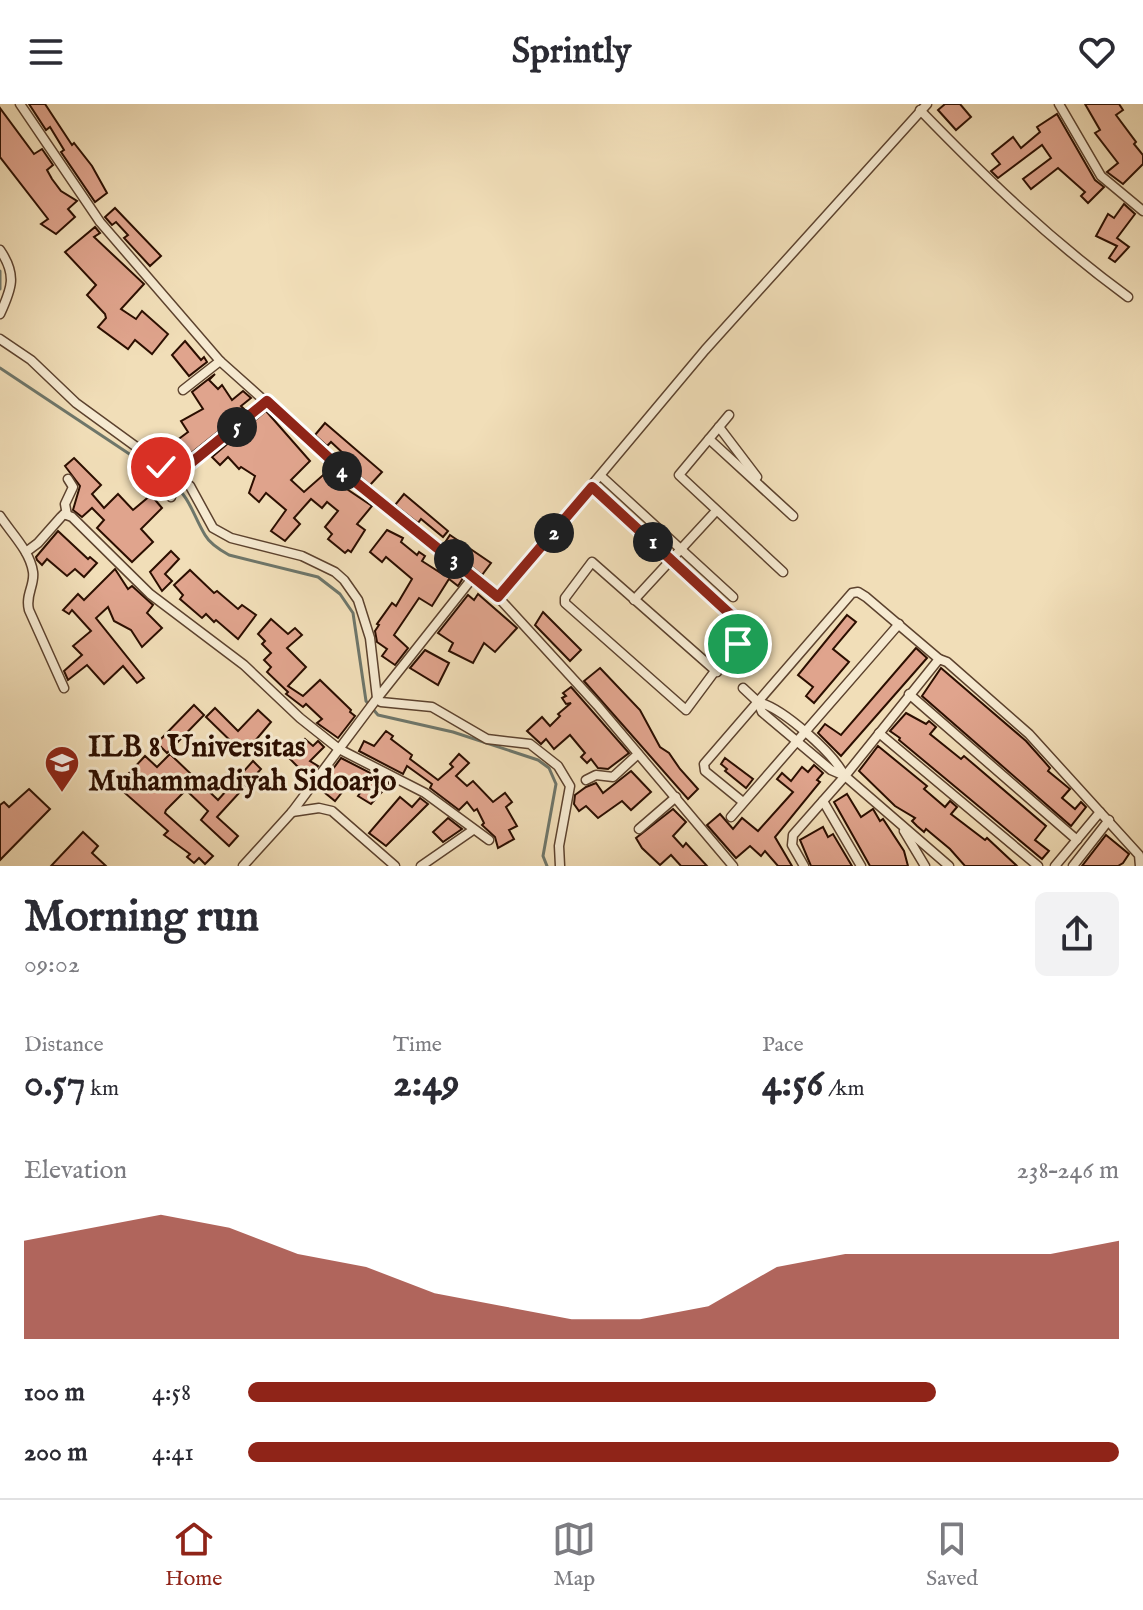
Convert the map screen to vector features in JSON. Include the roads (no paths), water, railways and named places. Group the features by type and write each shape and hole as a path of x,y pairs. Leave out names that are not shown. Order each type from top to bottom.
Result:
{"street":[{"path":"20,104 100,222 220,361 353,480 498,597 544,644 733,866"},
{"path":"1059,104 1101,176 1143,211"},
{"path":"498,597 705,350 923,107 994,186 1063,249 1128,297"},
{"path":"0,250 9,263 14,279 0,314"},
{"path":"0,339 31,360 51,383 172,478 190,486 211,526 222,534 302,556 335,572 352,589 370,638 376,700"},
{"path":"183,390 220,361"},
{"path":"171,497 165,489 172,478 267,401"},
{"path":"729,415 679,475 783,572"},
{"path":"719,427 773,497"},
{"path":"709,439 793,516"},
{"path":"601,476 733,597"},
{"path":"68,479 73,487 65,504 67,515 150,594 244,665 300,718 339,749 425,793 489,840"},
{"path":"592,487 743,626 744,632 738,644 717,672 686,710 565,603 565,598 592,562 717,672"},
{"path":"634,600 716,511"},
{"path":"26,552 67,515"},
{"path":"0,516 26,552 33,571 27,594 29,610 64,688"},
{"path":"243,866 292,812 474,576"},
{"path":"743,802 703,768 852,593 858,592 939,659 947,662 1029,734 1139,855 1140,866"},
{"path":"731,817 899,624"},
{"path":"804,866 791,837 845,776 939,659"},
{"path":"743,688 758,702 762,712 831,770 845,776 949,866"},
{"path":"909,694 1077,840"},
{"path":"376,700 388,705 432,707 487,739 522,742 546,754 570,786 559,846 560,866"},
{"path":"758,702 770,705 837,761 845,776"},
{"path":"879,733 1038,866"},
{"path":"586,780 596,775 613,777 638,754"},
{"path":"639,829 676,797"},
{"path":"823,801 861,866"},
{"path":"292,812 319,808 332,811 395,866"},
{"path":"1055,866 1100,812"},
{"path":"1073,866 1109,820"},
{"path":"900,824 925,866"},
{"path":"421,866 473,830"}],"waterway":[{"path":"0,271 0,289"},
{"path":"0,368 167,479"},
{"path":"171,482 187,500 207,538 219,549 229,555 318,577 340,594 353,613 366,701 378,715 453,732 538,760 549,768 556,784 543,856 547,866"}],"place":[{"name":"ILB 8 Universitas Muhammadiyah Sidoarjo","path":"62,794"}]}
